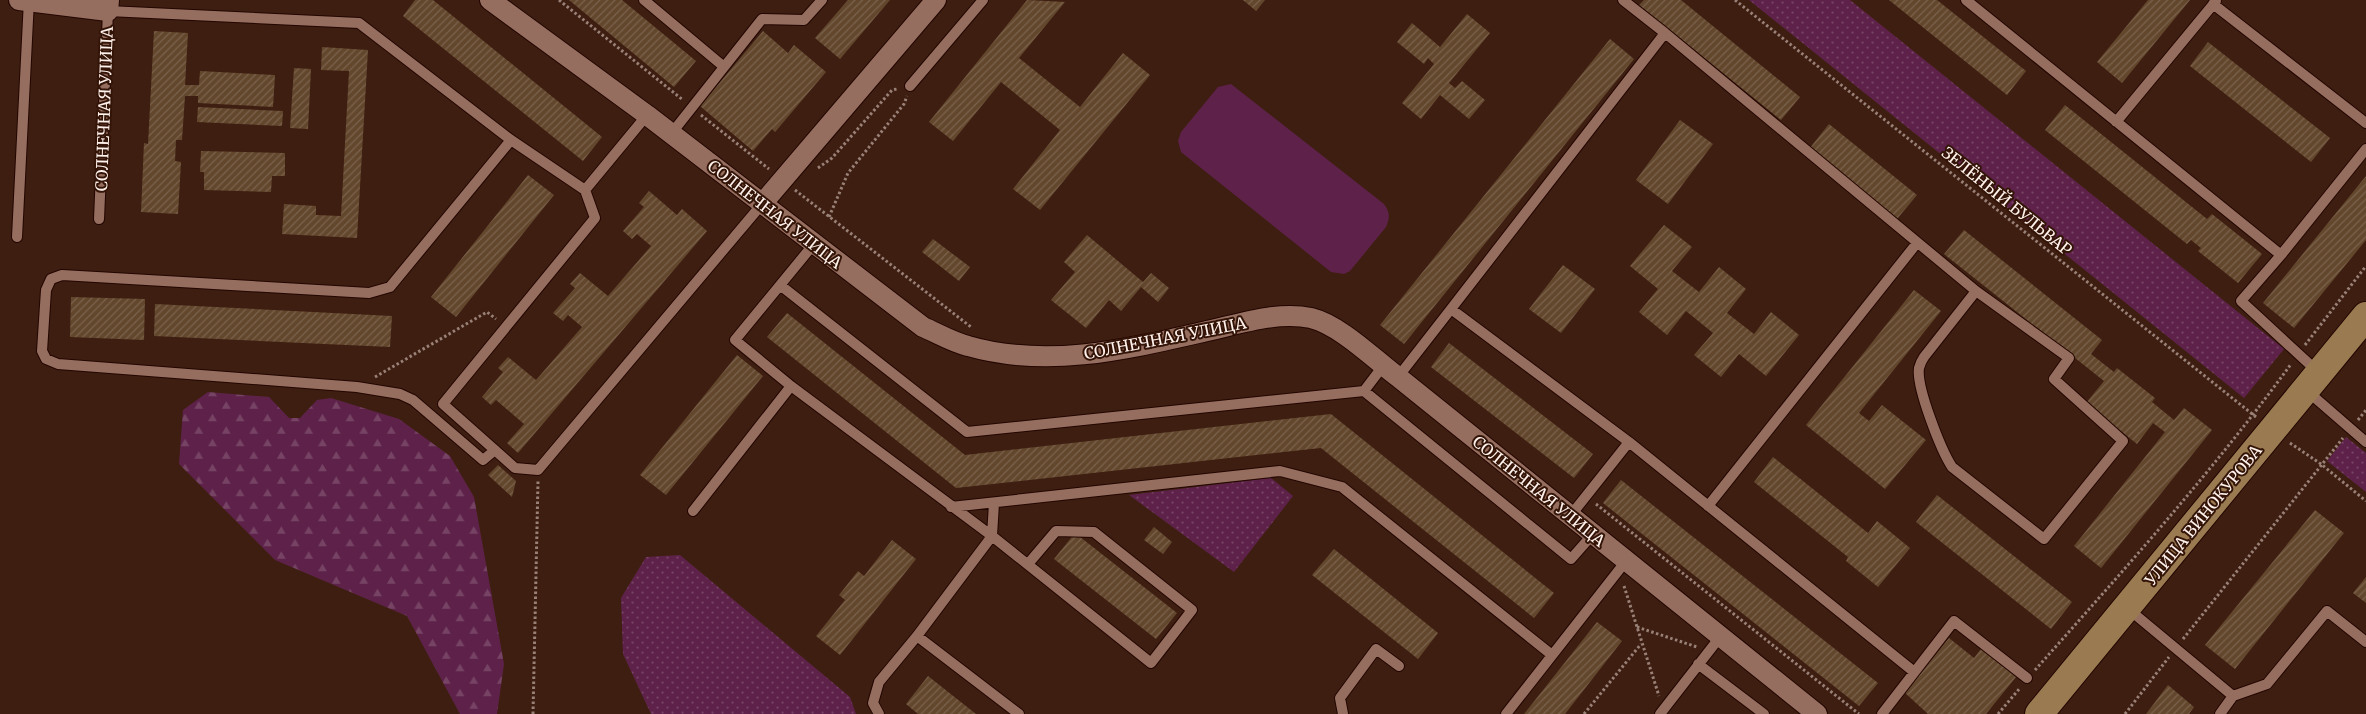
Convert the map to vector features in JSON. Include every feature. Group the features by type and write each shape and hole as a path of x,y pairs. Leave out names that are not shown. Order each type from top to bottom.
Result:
{"main road":[{"name":"УЛИЦА ВИНОКУРОВА","path":"2058,714 2133,612 2313,387 2366,316"},
{"name":"УЛИЦА ВИНОКУРОВА","path":"2313,387 2366,335"},
{"name":"УЛИЦА ВИНОКУРОВА","path":"2039,714 2133,612"}],"street":[{"path":"25,0 109,6"},
{"name":"СОЛНЕЧНАЯ УЛИЦА","path":"490,0 647,115 813,245 923,327 968,346 1020,355 1064,357 1113,352 1255,321 1287,316 1312,318 1333,328 1571,515 1593,534 1623,566 1714,644 1817,714"},
{"path":"762,204 936,0"}],"lane":[{"path":"17,237 25,0"},
{"path":"644,0 723,66"},
{"path":"671,134 762,19 804,20 822,0"},
{"path":"910,86 983,0"},
{"path":"1623,0 1976,291 2069,358 2054,379 2123,441 2044,539 1952,467 1942,452 1920,382 1919,367 1924,357 1976,291"},
{"path":"1966,0 2280,255"},
{"path":"2116,122 2215,2 2366,123"},
{"path":"109,6 359,23 511,140 585,190 595,218 443,404 515,468 538,470 762,204"},
{"name":"СОЛНЕЧНАЯ УЛИЦА","path":"99,219 109,6"},
{"path":"780,285 967,432 1364,392 1391,372 1451,309 1665,33"},
{"path":"585,190 647,115"},
{"path":"495,450 483,460 413,400 400,394 357,387 58,364 46,358 42,351 46,290 51,279 62,275 369,292 390,287 511,140"},
{"path":"2366,149 2241,301 2298,354 2313,387 2351,429 2366,442"},
{"path":"1708,506 1917,243"},
{"path":"813,245 734,340 791,386 992,536 1151,663 1192,610 1094,532 1056,532 1028,564"},
{"path":"1451,309 1628,442 1913,671"},
{"path":"693,510 791,386"},
{"path":"1364,392 1571,559 1593,534"},
{"path":"1571,515 1628,442"},
{"path":"951,507 1280,471 1342,487 1552,656"},
{"path":"878,714 873,703 879,682 917,636 992,536 994,502"},
{"path":"1506,714 1623,566"},
{"path":"2220,714 2233,696 2267,684 2327,611 2366,642"},
{"path":"2133,612 2233,696"},
{"path":"1882,714 1913,671 1954,621 2027,678"},
{"path":"917,636 1019,714"},
{"path":"1662,712 1714,644"},
{"path":"1343,714 1340,698 1376,649 1399,666"},
{"path":"1698,664 1764,714"}],"path":[{"path":"558,0 972,328"},
{"name":"ЗЕЛЁНЫЙ БУЛЬВАР","path":"1735,0 2258,419"},
{"path":"830,217 848,173 904,104 910,86"},
{"path":"811,172 832,158 892,90 910,86"},
{"path":"1998,714 2027,678 2106,590 2253,415 2366,266"},
{"path":"357,387 487,312 506,327"},
{"path":"2124,713 2321,464 2351,429"},
{"path":"2290,443 2321,464 2366,500"},
{"path":"533,714 538,470"},
{"path":"1586,496 1859,714"},
{"path":"1623,566 1637,627 1662,712"},
{"path":"1637,627 1714,644"},
{"path":"1584,714 1642,643"}],"green space":[{"path":"1749,0 1850,0 2284,349 2244,398"},
{"path":"1231,84 1386,207 1389,215 1386,227 1350,271 1344,274 1331,272 1181,152 1178,141 1181,132 1218,87"},
{"path":"208,392 269,397 289,418 300,418 317,400 331,398 399,419 450,456 474,497 504,664 497,714 460,714 407,616 275,560 179,464 183,410"},
{"path":"2346,437 2366,453 2366,492 2327,461"},
{"path":"1271,478 1293,496 1234,572 1129,495"},
{"path":"680,555 850,697 856,714 651,714 623,654 621,598 646,557"}],"building":[{"path":"415,0 433,0 602,137 583,161 403,16"},
{"path":"569,0 622,0 696,61 674,87"},
{"path":"848,0 890,0 840,59 815,38"},
{"path":"1027,0 1065,2 1019,58 1080,107 1123,53 1150,75 1040,210 1013,189 1060,130 1001,82 953,141 929,122"},
{"path":"1243,0 1265,0 1256,11"},
{"path":"1644,0 1681,0 1800,97 1781,120 1639,5"},
{"path":"1889,0 1937,0 2026,71 2007,95"},
{"path":"2148,0 2190,0 2122,83 2097,62"},
{"path":"1467,14 1490,33 1449,83 1455,88 1462,81 1485,100 1469,119 1440,95 1421,119 1402,103 1434,64 1428,58 1424,64 1397,42 1412,23 1440,47"},
{"path":"154,31 188,33 185,85 199,85 200,71 275,75 273,107 198,103 198,96 185,96 182,140 176,140 175,161 181,162 178,214 141,212 144,143 148,144"},
{"path":"763,31 788,53 794,45 826,72 775,132 772,129 753,151 700,106"},
{"path":"1610,39 1634,59 1404,344 1380,325"},
{"path":"2208,42 2330,138 2311,162 2190,66"},
{"path":"322,47 368,50 357,238 282,234 284,204 316,206 316,215 341,216 349,71 321,70"},
{"path":"294,68 311,69 308,129 290,128"},
{"path":"2065,105 2207,219 2212,214 2262,254 2238,283 2198,251 2201,248 2191,240 2187,244 2045,130"},
{"path":"198,107 283,111 282,126 197,122"},
{"path":"1680,120 1713,144 1668,204 1636,180"},
{"path":"1829,124 1917,195 1897,219 1809,149"},
{"path":"201,151 285,153 285,176 272,176 271,192 204,190 204,172 200,172"},
{"path":"528,175 554,195 456,317 431,297"},
{"path":"2366,176 2366,240 2294,328 2263,303"},
{"path":"649,191 677,215 682,209 707,231 518,453 507,443 524,424 496,400 491,405 482,397 503,372 498,368 508,357 536,380 582,327 568,315 563,321 553,313 575,288 570,284 580,273 608,296 651,246 637,234 632,239 623,231 644,207 639,203"},
{"path":"1664,225 1692,247 1672,271 1699,292 1719,267 1746,289 1727,313 1754,334 1771,312 1799,335 1766,376 1739,354 1721,377 1694,355 1713,333 1686,311 1667,335 1639,312 1658,289 1630,266"},
{"path":"1964,230 2102,340 2091,354 2114,372 2117,368 2155,398 2152,402 2174,420 2184,408 2212,430 2101,568 2074,546 2165,432 2153,423 2137,444 2086,403 2104,381 1944,254"},
{"path":"1087,235 1143,282 1151,273 1169,288 1158,302 1141,287 1121,311 1109,300 1086,328 1051,300 1075,272 1064,262"},
{"path":"933,239 970,267 959,281 922,252"},
{"path":"1563,265 1595,289 1561,333 1529,309"},
{"path":"1914,290 1941,311 1859,413 1869,421 1882,405 1926,440 1885,489 1806,425"},
{"path":"71,297 145,299 144,340 70,337"},
{"path":"155,304 392,316 390,347 154,336"},
{"path":"787,313 965,455 1331,414 1554,593 1534,618 1321,448 956,488 767,337"},
{"path":"1449,343 1593,454 1574,478 1431,367"},
{"path":"737,355 763,376 666,495 640,475"},
{"path":"1773,457 1868,533 1877,521 1910,548 1878,587 1846,561 1848,557 1754,482"},
{"path":"498,465 516,481 512,497 488,475"},
{"path":"1621,480 1878,683 1859,706 1603,503"},
{"path":"1937,495 2072,602 2051,629 1916,522"},
{"path":"2315,510 2344,533 2235,669 2205,645"},
{"path":"1154,527 1172,542 1163,554 1144,540"},
{"path":"1075,533 1177,613 1156,639 1054,559"},
{"path":"892,540 916,559 840,655 816,636 845,600 839,595 858,571 864,576"},
{"path":"1334,549 1438,633 1418,659 1312,575"},
{"path":"2366,577 2366,603 2353,593"},
{"path":"1597,622 1622,641 1565,714 1524,714"},
{"path":"1949,638 1974,658 1981,649 2016,677 1986,714 1928,714 1904,692"},
{"path":"928,676 976,714 918,714 906,704"},
{"path":"2168,685 2194,707 2189,714 2146,714"}]}
